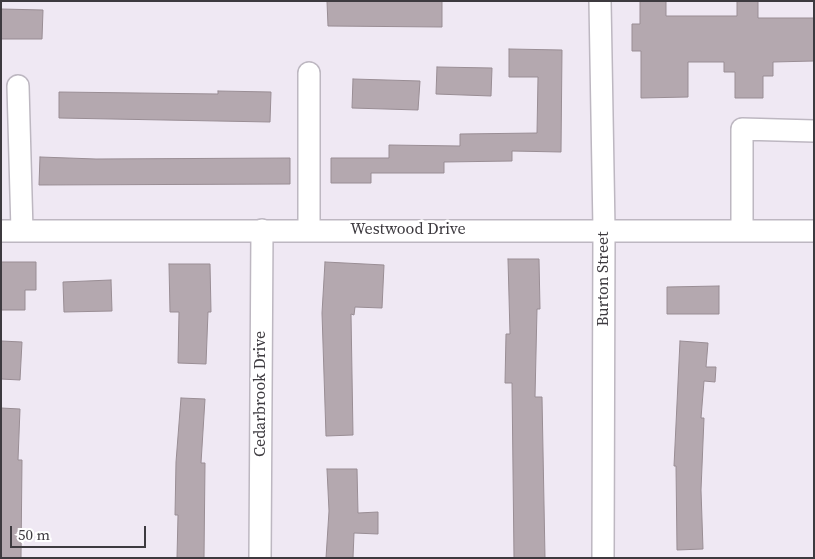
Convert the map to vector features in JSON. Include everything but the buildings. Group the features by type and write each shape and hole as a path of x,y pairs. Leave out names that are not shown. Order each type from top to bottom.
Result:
{"street":[{"name":"Burton Street","path":"600,1 604,229 603,558"},
{"path":"309,73 309,231"},
{"path":"12,231 18,86"},
{"path":"742,230 742,129 814,130"},
{"name":"Westwood Drive","path":"12,231 604,229 814,231"},
{"name":"Cedarbrook Drive","path":"260,558 262,230"}]}
